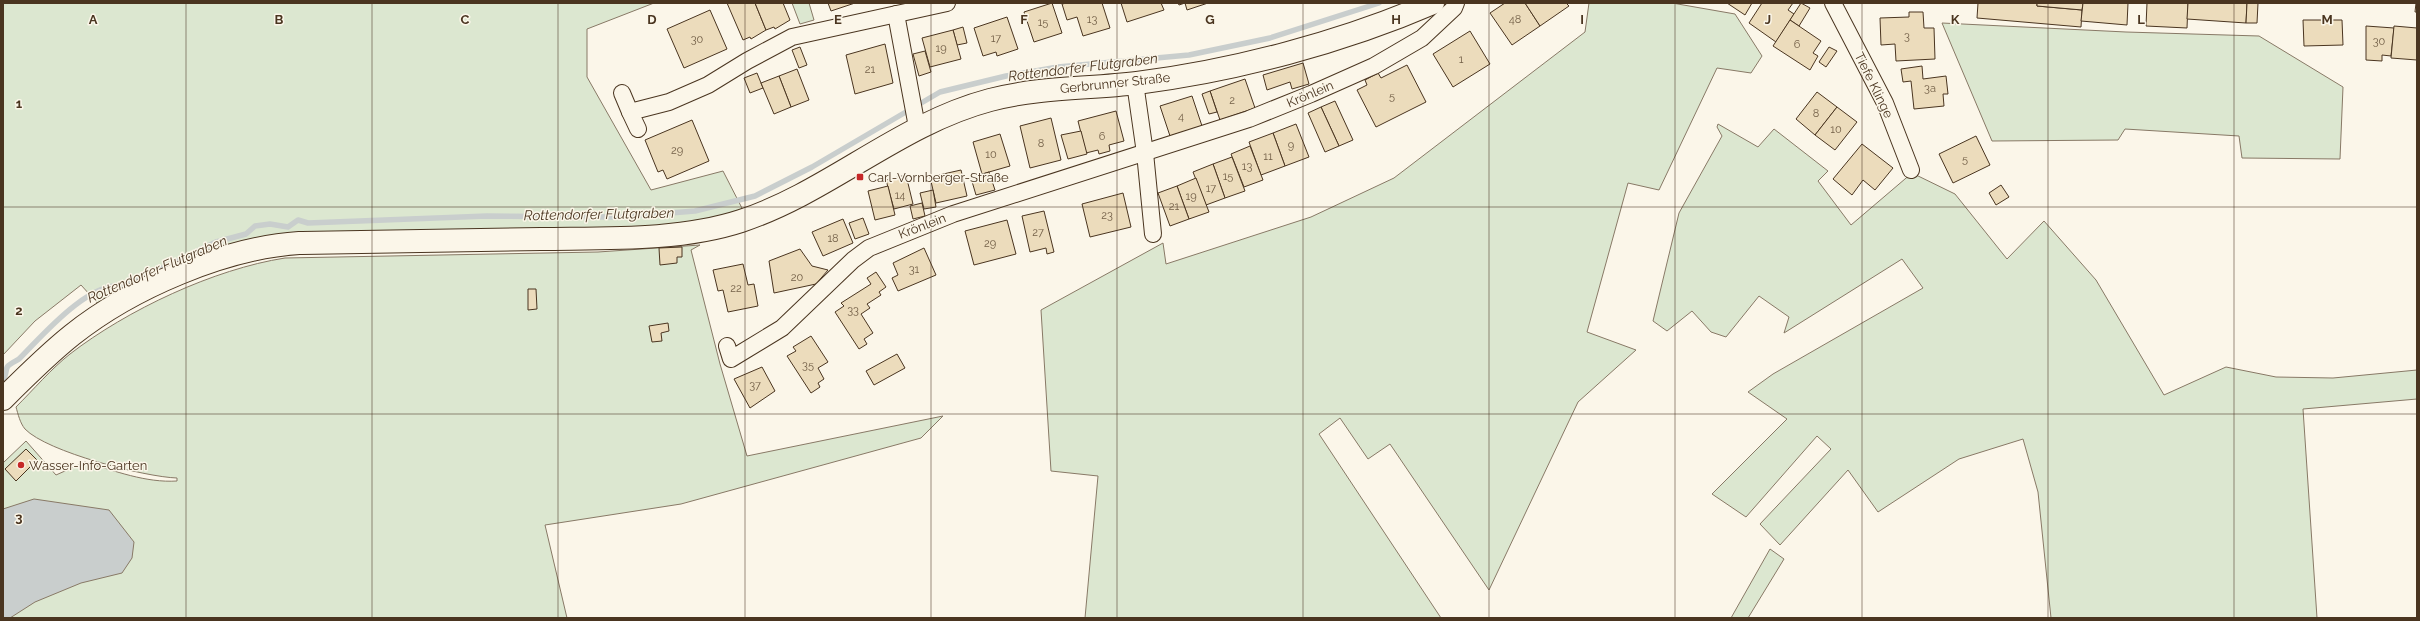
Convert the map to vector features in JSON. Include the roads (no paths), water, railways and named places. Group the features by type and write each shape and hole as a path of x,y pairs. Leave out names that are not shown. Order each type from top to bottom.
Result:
{"street":[{"path":"630,112 669,102 708,85 747,61 792,37 947,3"},
{"name":"Gerbrunner Straße","path":"3,399 50,353 102,314 175,276 243,251 269,245 299,243 598,238 700,231 760,214 808,190 917,127 990,100 1031,91 1135,83 1228,67 1352,33 1433,3"},
{"name":"Krönlein","path":"730,358 782,328 853,260 869,248 953,214 1249,119 1374,66 1422,38 1454,8 1456,3"},
{"name":"Tiefe Klinge","path":"1833,3 1885,103 1911,170"},
{"path":"896,14 917,127"},
{"path":"1135,83 1145,153 1153,234"},
{"path":"622,93 638,129"}],"waterway":[{"name":"Rottendorfer Flutgraben","path":"3,379 8,366 19,359 53,324 82,300 111,286 125,286 216,242 246,234 255,226 270,224 288,227 298,220 308,223 487,216 621,217 695,211 755,196 812,167 940,92 1006,76 1058,67 1189,55 1270,38 1379,3"}],"place":[{"name":"Carl-Vornberger-Straße","path":"860,177"},
{"name":"Wasser-Info-Garten","path":"21,465"}]}
